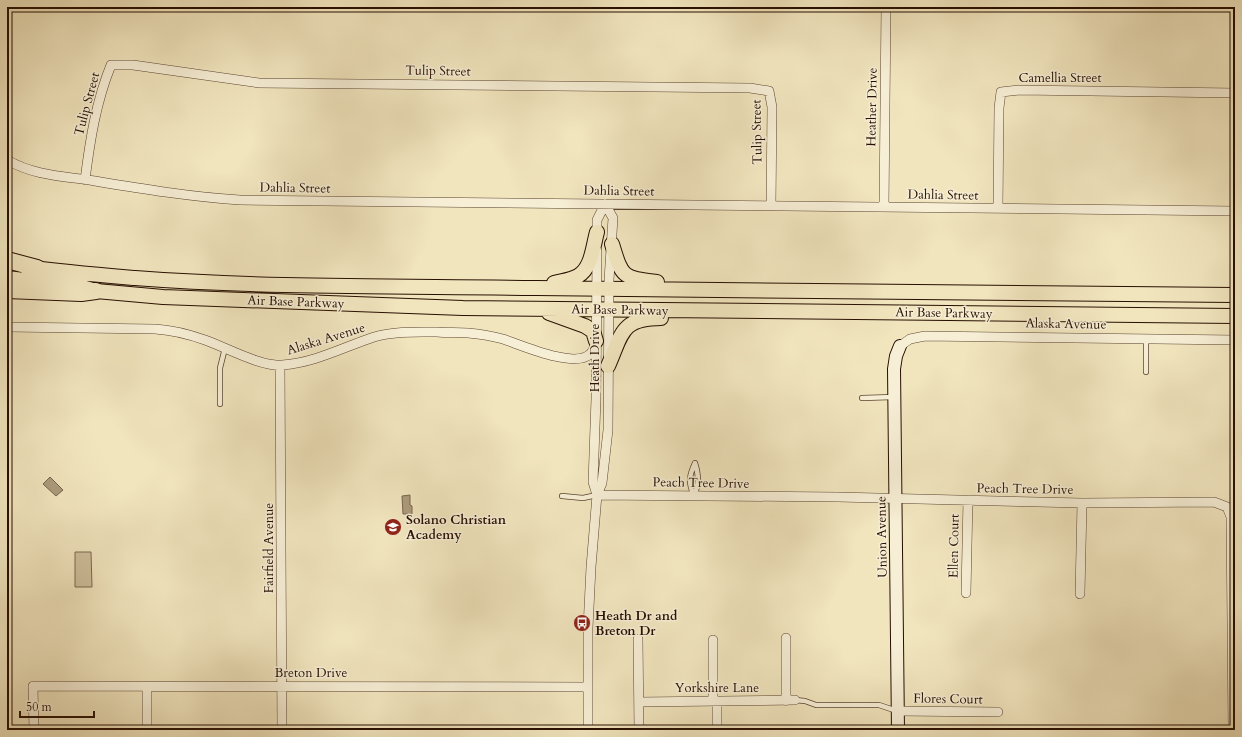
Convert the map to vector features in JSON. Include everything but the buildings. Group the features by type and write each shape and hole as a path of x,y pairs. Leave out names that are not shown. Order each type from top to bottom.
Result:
{"highway":[{"path":"7,260 37,268"},
{"path":"7,290 81,293 96,291"}],"main road":[{"path":"538,288 578,276 585,270 597,232"},
{"path":"612,244 617,263 626,276 642,281 665,283 695,290"},
{"name":"Air Base Parkway","path":"7,264 97,275 226,283 602,289 1235,295"},
{"name":"Air Base Parkway","path":"7,278 82,287 96,291 164,297 463,308 1235,316"},
{"path":"537,309 585,326 593,331 596,341"},
{"path":"608,366 621,334 632,324 640,320 649,318 709,319 763,311"}],"street":[{"name":"Heather Drive","path":"884,207 886,7"},
{"name":"Tulip Street","path":"85,180 91,133 97,107 111,65 133,65 259,83 750,88 769,92 772,107 771,206"},
{"name":"Camellia Street","path":"998,208 998,108 1002,92 1027,90 1235,92"},
{"name":"Dahlia Street","path":"7,160 20,167 39,173 215,198 240,200 1235,211"},
{"name":"Heath Drive","path":"588,730 588,628 591,559 597,494 602,483 607,443 608,366 602,309 602,289 597,232 597,220 605,204"},
{"name":"Heath Drive","path":"602,289 612,244 613,218 605,204"},
{"name":"Heath Drive","path":"597,494 593,482 596,430 596,341 602,309"},
{"name":"Alaska Avenue","path":"7,328 168,330 204,340 255,360 280,366 296,364 390,333 467,333 501,338 550,356 567,358 580,358 590,355 594,350 596,341"},
{"name":"Alaska Avenue","path":"900,346 910,338 924,336 1235,340"},
{"name":"Union Avenue","path":"898,730 894,369 896,356 900,346"},
{"name":"Fairfield Avenue","path":"280,366 282,730"},
{"name":"Peach Tree Drive","path":"597,494 1082,503 1214,502 1227,507 1231,518 1234,730"},
{"name":"Ellen Court","path":"966,593 968,500"},
{"path":"1080,594 1082,503"},
{"path":"786,638 790,700"},
{"path":"638,639 639,730"},
{"path":"713,640 717,730"},
{"name":"Breton Drive","path":"34,730 33,686 588,687"},
{"path":"146,687 147,730"},
{"name":"Yorkshire Lane","path":"639,702 790,700"},
{"name":"Flores Court","path":"898,711 998,712"}],"lane":[{"path":"1146,338 1146,372"},
{"path":"220,404 220,368 225,348"},
{"path":"862,398 894,397"},
{"path":"696,463 698,486 694,496 690,485 690,474 696,463"},
{"path":"562,496 583,498 597,494"},
{"path":"790,700 805,701 816,705 879,705 898,711"}],"shaded area":[{"path":"50,477 63,490 56,496 43,484"},
{"path":"410,495 412,514 403,514 402,496"},
{"path":"75,552 91,552 92,587 75,587"}],"place":[{"name":"Solano Christian Academy","path":"393,527"},
{"name":"Heath Dr and Breton Dr","path":"582,623"}]}
